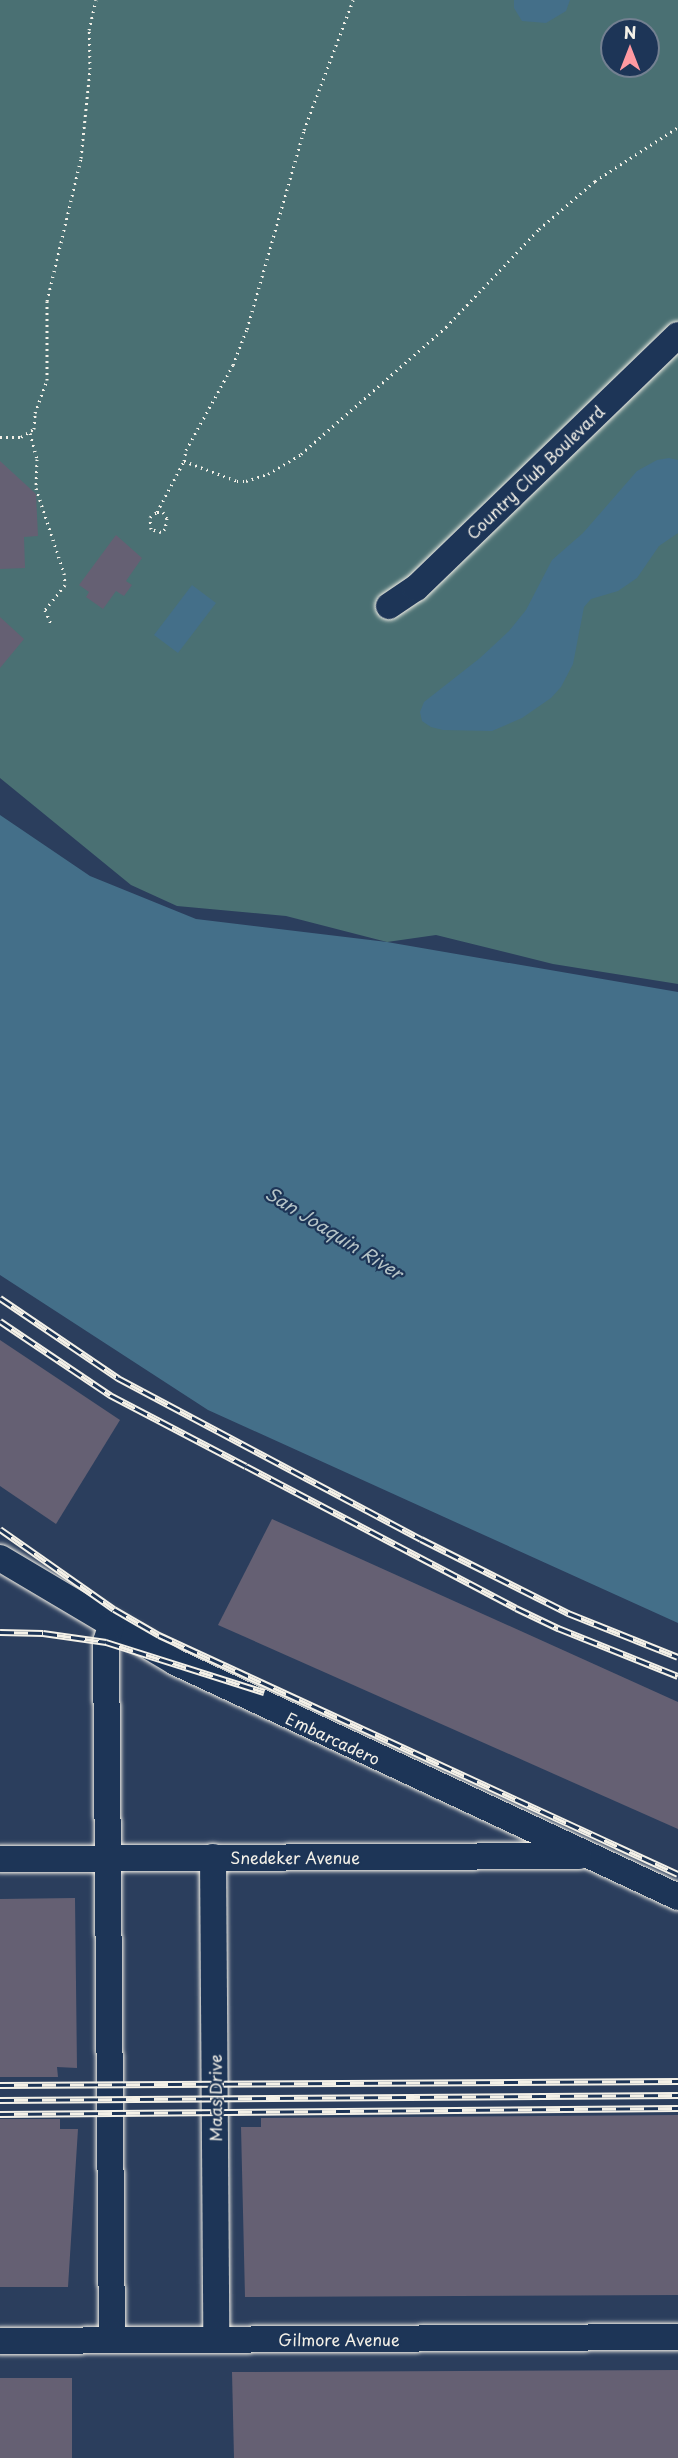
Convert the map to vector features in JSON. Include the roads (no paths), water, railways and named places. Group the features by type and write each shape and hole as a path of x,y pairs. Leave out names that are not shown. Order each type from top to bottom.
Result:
{"street":[{"name":"Country Club Boulevard","path":"389,606 416,588 678,335"},
{"name":"Embarcadero","path":"0,1558 27,1576 68,1597 111,1626 231,1690 678,1897"},
{"path":"111,1626 106,1642 112,2340"},
{"name":"Snedeker Avenue","path":"0,1859 590,1856"},
{"name":"Maas Drive","path":"213,1857 216,2340"},
{"name":"Gilmore Avenue","path":"0,2341 678,2337"}],"water":[{"path":"514,0 570,0 566,11 546,23 522,21 514,8"},
{"path":"669,458 678,460 678,533 659,546 637,578 618,591 591,599 584,607 573,664 561,687 551,698 522,718 492,731 443,730 431,727 422,721 420,712 424,702 480,658 509,631 526,610 552,560 583,533 637,471 657,460"},
{"path":"192,585 216,603 178,653 154,635"},
{"name":"San Joaquin River","path":"0,815 90,876 196,919 387,942 678,992 678,1623 208,1410 0,1275"}],"railway":[{"path":"0,1298 118,1378 421,1539 568,1613 678,1657"},
{"path":"0,1321 110,1395 516,1608 558,1628 678,1676"},
{"path":"0,1529 114,1609 159,1635 678,1874"},
{"path":"0,1632 43,1633 106,1642 264,1692"},
{"path":"0,2085 678,2081"},
{"path":"0,2100 678,2095"},
{"path":"0,2114 678,2108"}]}
